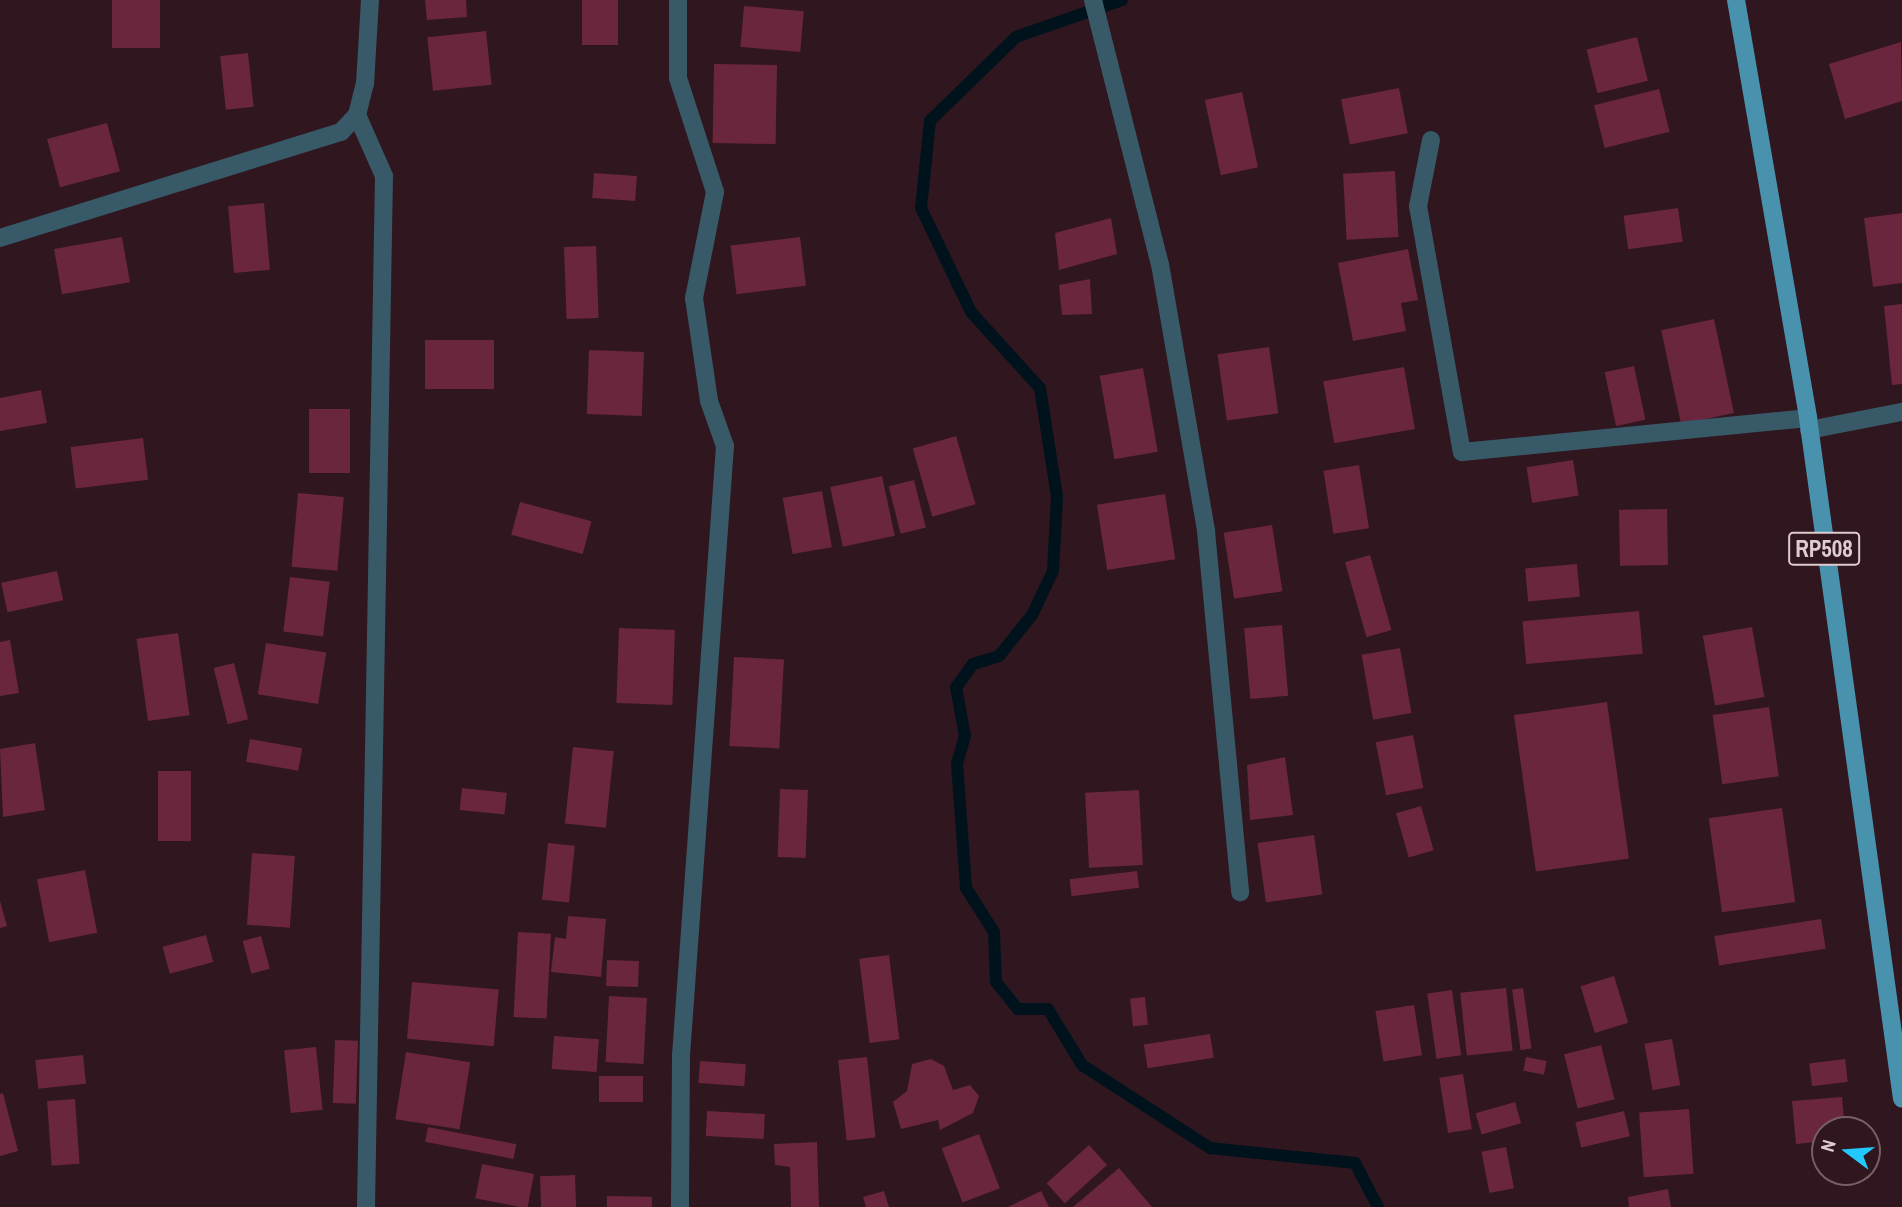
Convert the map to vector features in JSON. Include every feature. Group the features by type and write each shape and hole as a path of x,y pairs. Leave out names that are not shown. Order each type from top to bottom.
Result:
{"main road":[{"name":"RP508","path":"1735,0 1809,424 1902,1099"}],"street":[{"path":"366,1207 384,176 357,115 365,84 370,0"},
{"path":"678,0 678,78 715,192 694,298 709,401 725,446 681,1055 680,1207"},
{"path":"1093,0 1160,264 1203,518 1240,892"},
{"path":"0,238 320,142 357,115"},
{"path":"1431,140 1418,205 1462,452 1809,424 1902,412"}],"building":[{"path":"112,0 160,0 160,48 112,48"},
{"path":"425,0 466,0 467,17 427,20"},
{"path":"582,0 618,0 618,45 582,45"},
{"path":"744,6 804,11 800,52 740,47"},
{"path":"486,31 492,85 433,91 427,37"},
{"path":"1637,37 1648,81 1597,93 1587,50"},
{"path":"1901,42 1902,101 1845,119 1829,64"},
{"path":"248,53 254,107 226,110 220,56"},
{"path":"714,64 777,65 776,144 713,143"},
{"path":"1399,88 1408,133 1350,144 1341,99"},
{"path":"1659,89 1670,132 1605,148 1594,105"},
{"path":"1242,92 1258,167 1221,175 1205,100"},
{"path":"107,123 120,171 60,187 47,139"},
{"path":"1395,171 1398,237 1347,240 1343,174"},
{"path":"594,173 637,176 635,201 592,198"},
{"path":"264,203 270,270 234,273 228,206"},
{"path":"1678,208 1683,242 1628,249 1624,216"},
{"path":"1902,213 1902,283 1873,287 1864,218"},
{"path":"1111,218 1117,254 1059,270 1055,233"},
{"path":"122,237 130,282 62,294 54,249"},
{"path":"800,237 806,286 736,294 731,246"},
{"path":"596,246 599,318 567,319 564,247"},
{"path":"1408,249 1418,300 1401,303 1406,331 1353,341 1338,263"},
{"path":"1090,279 1092,314 1062,315 1059,285"},
{"path":"1902,304 1902,384 1892,385 1884,306"},
{"path":"1714,319 1734,413 1681,424 1661,330"},
{"path":"425,340 494,340 494,389 425,389"},
{"path":"1269,347 1278,413 1227,421 1218,354"},
{"path":"589,350 644,352 642,416 587,414"},
{"path":"1634,366 1645,420 1616,426 1605,372"},
{"path":"1404,367 1415,429 1334,443 1323,381"},
{"path":"1143,368 1158,452 1114,459 1100,376"},
{"path":"41,390 47,423 0,431 0,398"},
{"path":"309,409 350,409 350,473 309,473"},
{"path":"956,436 976,504 932,517 913,448"},
{"path":"143,438 148,480 76,489 71,447"},
{"path":"1573,460 1579,496 1532,503 1527,467"},
{"path":"1359,465 1369,528 1333,534 1323,471"},
{"path":"882,476 895,536 843,547 830,487"},
{"path":"914,480 926,528 901,534 889,486"},
{"path":"822,491 832,547 793,554 783,498"},
{"path":"298,493 344,497 337,571 292,567"},
{"path":"1165,494 1175,559 1107,570 1097,505"},
{"path":"520,502 591,521 583,554 511,535"},
{"path":"1667,509 1668,565 1620,566 1619,510"},
{"path":"1272,525 1282,591 1234,599 1224,533"},
{"path":"1370,555 1391,630 1367,637 1345,562"},
{"path":"1577,564 1580,597 1528,601 1525,569"},
{"path":"57,571 63,600 7,612 1,583"},
{"path":"290,577 330,582 323,636 283,632"},
{"path":"1639,611 1643,654 1526,664 1522,621"},
{"path":"1282,625 1288,696 1250,699 1244,628"},
{"path":"1752,627 1764,697 1715,706 1703,636"},
{"path":"619,628 675,630 672,705 616,703"},
{"path":"178,633 190,715 148,721 136,639"},
{"path":"10,640 19,693 0,696 0,642"},
{"path":"266,643 326,653 318,704 258,694"},
{"path":"1400,648 1411,713 1373,720 1362,655"},
{"path":"734,657 784,660 779,748 729,746"},
{"path":"234,663 248,719 228,724 214,668"},
{"path":"1607,702 1629,858 1536,872 1514,715"},
{"path":"1769,707 1779,776 1722,784 1713,715"},
{"path":"1413,735 1423,788 1386,795 1376,742"},
{"path":"250,739 302,748 298,771 246,762"},
{"path":"35,743 45,810 3,817 0,749"},
{"path":"573,747 614,751 606,828 565,824"},
{"path":"1285,757 1293,815 1250,820 1247,765"},
{"path":"158,771 191,771 191,841 158,841"},
{"path":"462,788 507,793 504,815 460,810"},
{"path":"780,789 808,790 806,858 778,857"},
{"path":"1139,790 1143,865 1089,868 1085,793"},
{"path":"1421,806 1434,850 1409,857 1396,813"},
{"path":"1782,808 1795,902 1722,912 1709,818"},
{"path":"1314,835 1322,894 1266,902 1258,843"},
{"path":"548,843 575,846 569,903 542,900"},
{"path":"252,853 295,856 290,928 247,925"},
{"path":"85,870 97,933 49,942 37,879"},
{"path":"1137,871 1139,888 1072,896 1070,879"},
{"path":"0,901 7,926 0,928"},
{"path":"568,916 606,919 601,977 551,972 555,937 566,939"},
{"path":"1821,919 1826,949 1719,966 1714,936"},
{"path":"518,932 551,934 547,1019 514,1017"},
{"path":"206,935 213,962 170,974 163,947"},
{"path":"261,936 270,969 251,974 243,941"},
{"path":"889,955 899,1039 870,1043 859,959"},
{"path":"607,960 639,961 638,987 606,986"},
{"path":"1614,976 1628,1023 1595,1033 1581,986"},
{"path":"412,982 499,990 494,1046 407,1039"},
{"path":"1506,988 1513,1051 1467,1055 1460,993"},
{"path":"1523,988 1531,1048 1521,1050 1512,990"},
{"path":"1452,990 1461,1055 1436,1059 1427,993"},
{"path":"609,996 647,998 643,1064 606,1062"},
{"path":"1145,997 1148,1025 1133,1026 1130,999"},
{"path":"1414,1005 1422,1055 1383,1061 1375,1011"},
{"path":"1210,1034 1214,1058 1148,1068 1144,1044"},
{"path":"554,1036 599,1039 597,1072 552,1069"},
{"path":"1672,1039 1680,1085 1653,1090 1644,1044"},
{"path":"335,1040 358,1041 356,1104 333,1103"},
{"path":"1601,1045 1615,1099 1578,1109 1564,1054"},
{"path":"316,1047 323,1110 291,1113 284,1050"},
{"path":"406,1052 470,1062 460,1129 395,1119"},
{"path":"83,1055 86,1084 38,1089 35,1060"},
{"path":"867,1057 875,1138 847,1141 838,1060"},
{"path":"1526,1057 1547,1061 1544,1075 1523,1071"},
{"path":"931,1059 944,1066 953,1090 970,1085 979,1096 973,1113 940,1130 938,1120 901,1129 893,1102 907,1091 912,1064"},
{"path":"1845,1059 1848,1082 1812,1086 1809,1063"},
{"path":"700,1061 746,1064 744,1086 698,1083"},
{"path":"1463,1074 1472,1129 1448,1133 1439,1078"},
{"path":"599,1076 643,1076 643,1102 599,1102"},
{"path":"3,1093 18,1151 0,1156 0,1094"},
{"path":"1842,1097 1844,1116 1811,1116 1811,1142 1796,1144 1792,1101"},
{"path":"75,1099 80,1164 52,1166 47,1101"},
{"path":"1515,1102 1521,1123 1482,1134 1476,1113"},
{"path":"1689,1109 1694,1174 1644,1177 1639,1112"},
{"path":"707,1111 765,1114 764,1139 706,1136"},
{"path":"1624,1111 1630,1136 1581,1148 1575,1122"},
{"path":"428,1127 516,1144 513,1159 425,1142"},
{"path":"979,1134 1000,1188 962,1202 942,1148"},
{"path":"817,1142 819,1207 791,1207 790,1167 775,1165 774,1144"},
{"path":"1089,1145 1107,1165 1065,1203 1047,1183"},
{"path":"1506,1147 1514,1188 1489,1193 1481,1152"},
{"path":"482,1164 534,1174 528,1207 475,1198"},
{"path":"1119,1168 1152,1207 1073,1207"},
{"path":"575,1175 576,1207 541,1207 540,1176"},
{"path":"1668,1189 1671,1207 1629,1207 1628,1197"},
{"path":"884,1191 889,1207 866,1207 863,1197"},
{"path":"1041,1191 1049,1207 1008,1207"},
{"path":"607,1196 652,1197 652,1207 607,1207"}],"waterway":[{"path":"1122,0 1016,37 930,121 921,208 971,312 1040,388 1057,497 1053,571 1032,615 999,656 973,664 956,687 965,736 957,764 966,888 994,932 996,982 1018,1009 1048,1009 1082,1065 1210,1148 1355,1163 1378,1207"}]}
